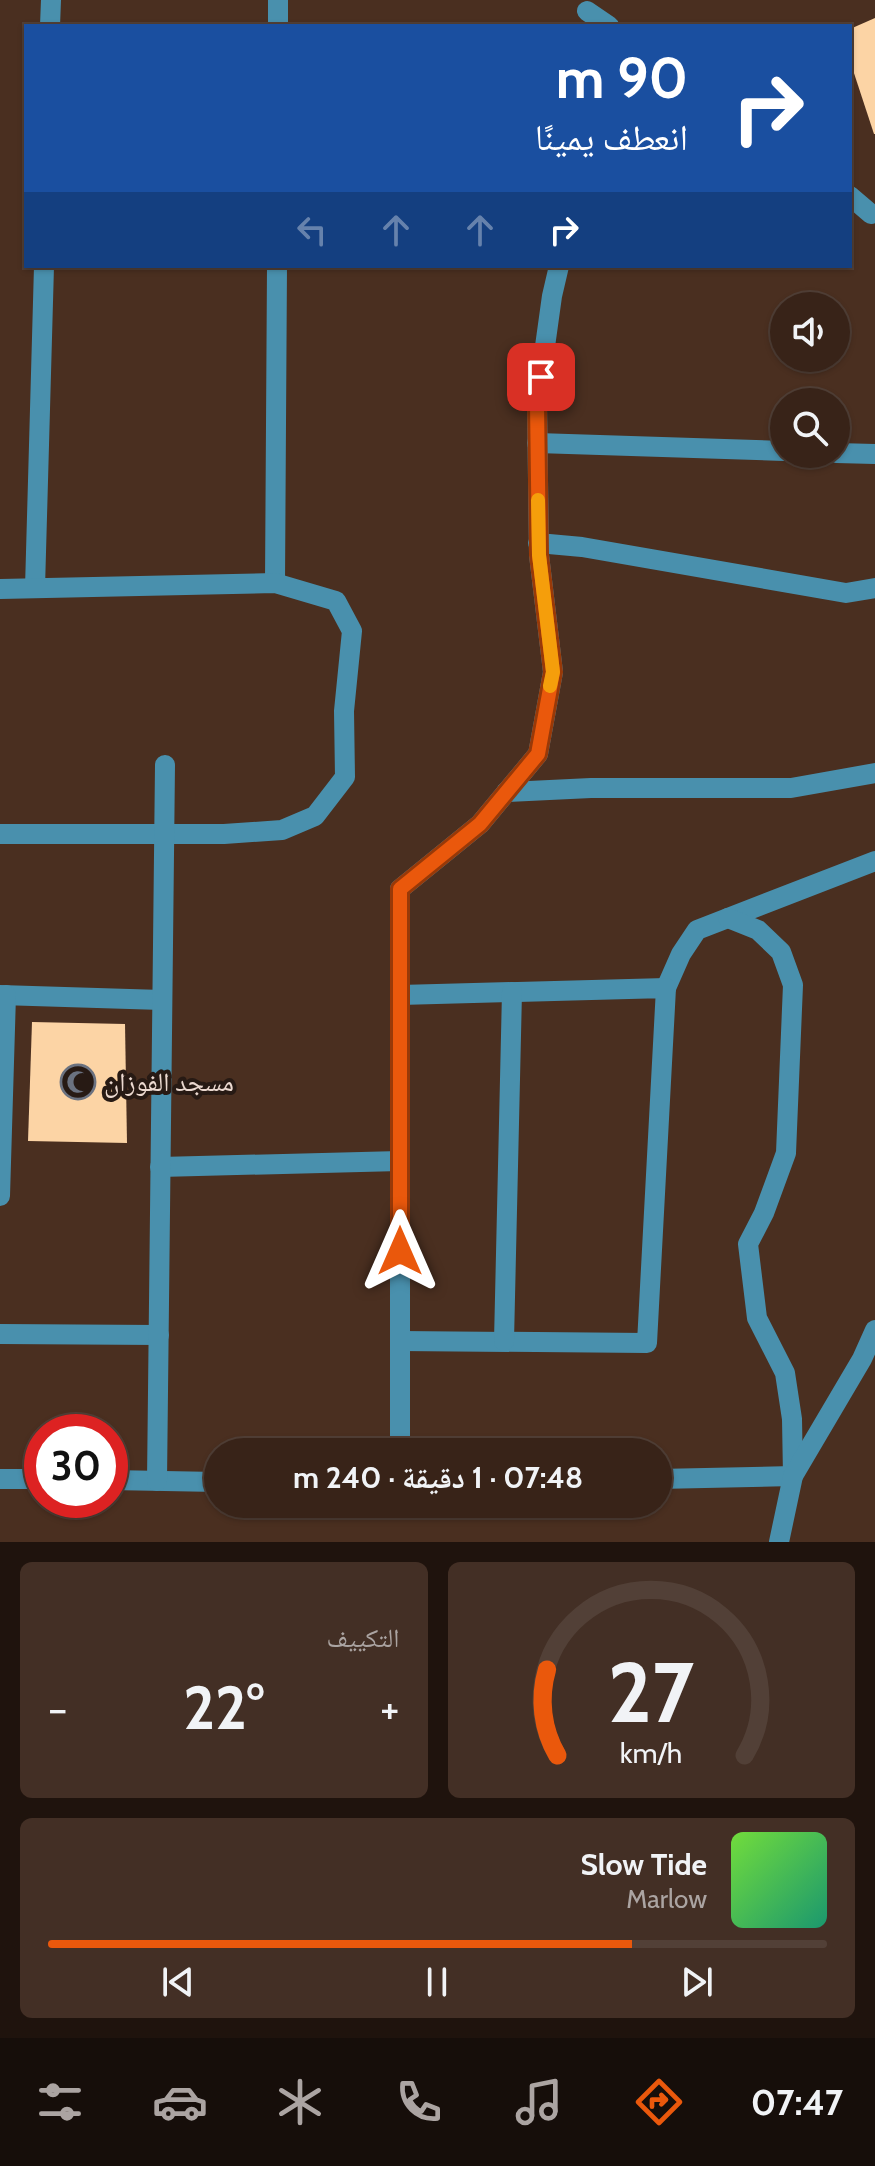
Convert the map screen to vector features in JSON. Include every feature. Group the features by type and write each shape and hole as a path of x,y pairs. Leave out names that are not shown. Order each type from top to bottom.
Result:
{"street":[{"path":"50,24 51,0"},
{"path":"278,0 278,24"},
{"path":"586,12 606,24"},
{"path":"852,198 865,214"},
{"path":"35,588 44,268"},
{"path":"275,583 277,268"},
{"path":"400,1438 400,889 480,824 538,754 553,672 538,543 537,404 559,268"},
{"path":"537,443 770,451"},
{"path":"850,453 875,454"},
{"path":"538,543 582,547 846,593 875,588"},
{"path":"0,589 275,583 336,601 352,631 344,711 345,777 315,816 282,830 224,834 0,834"},
{"path":"157,1481 165,765"},
{"path":"506,792 591,788 791,788 875,773"},
{"path":"400,1341 647,1343 666,988 681,954 697,930 875,861"},
{"path":"728,918 758,930 781,952 793,985 786,1153 764,1213 748,1244 757,1318 785,1373 792,1419 793,1476 779,1542"},
{"path":"400,995 666,988"},
{"path":"504,1341 512,992"},
{"path":"0,1196 3,995 162,1000"},
{"path":"160,1167 400,1161"},
{"path":"793,1476 862,1359 875,1330"},
{"path":"0,1334 159,1335"},
{"path":"672,1479 793,1476"},
{"path":"0,1479 24,1479"},
{"path":"128,1480 204,1482"}],"building":[{"path":"875,18 875,134 852,67 852,28"},
{"name":"مسجد الفوزان","path":"32,1022 125,1024 127,1143 28,1141"}],"slow traffic":[{"path":"538,500 539,555 553,672 550,686"}],"place":[{"name":"مسجد الفوزان","path":"78,1082"}],"route":[{"path":"400,1251 400,889 480,824 538,754 553,672 539,555 537,404 541,377"}]}
